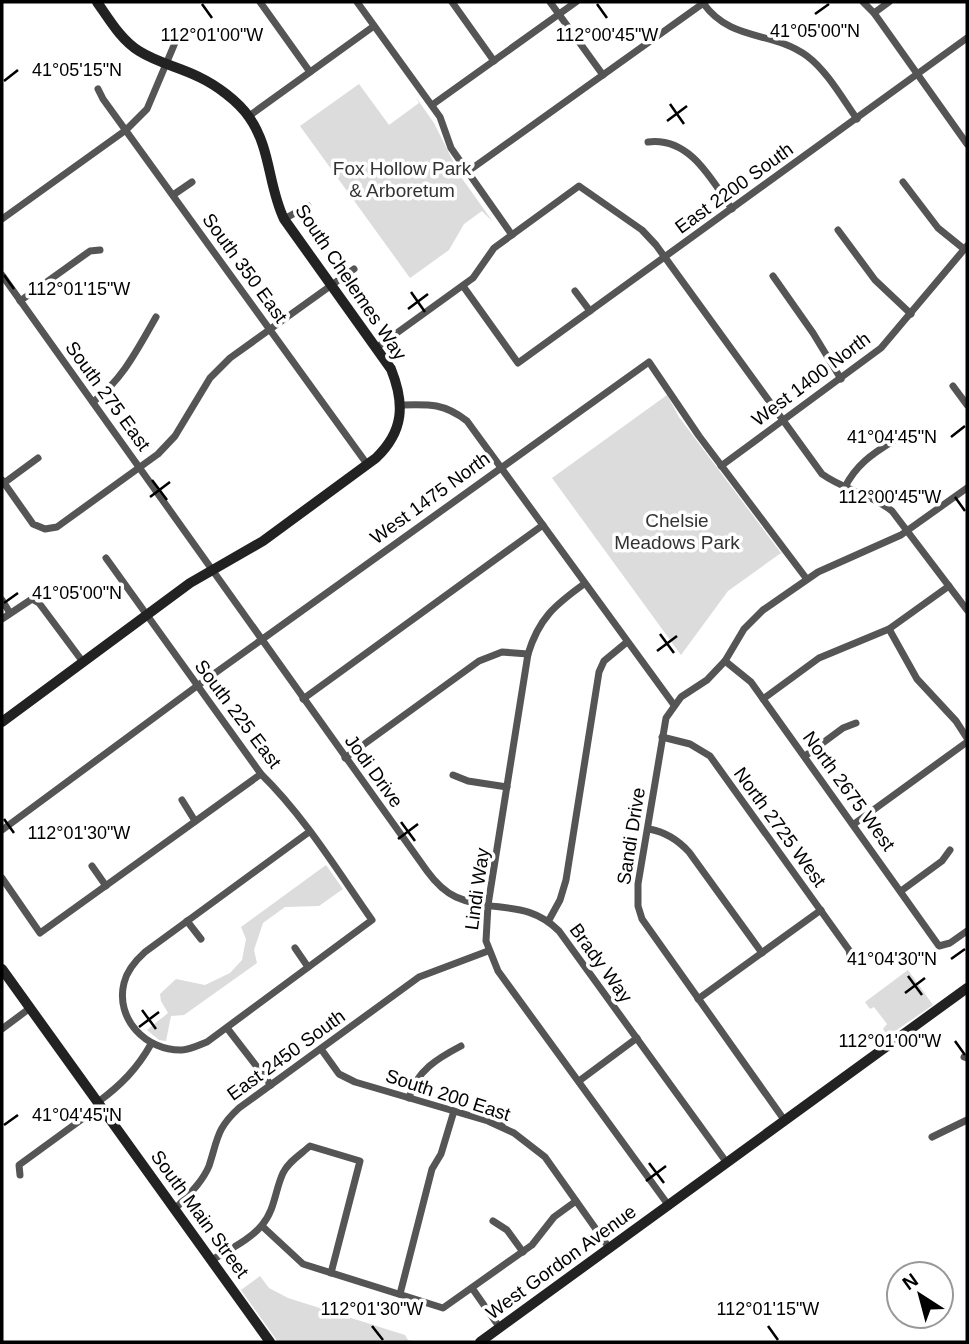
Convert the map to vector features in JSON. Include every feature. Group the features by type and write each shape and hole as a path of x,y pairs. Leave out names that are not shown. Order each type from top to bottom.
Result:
{"street":[{"name":"South Chelemes Way","path":"97,2 118,32 137,50 165,65 198,76 232,99 249,116 266,150 275,201 284,219 391,369 398,386 400,405"},
{"path":"260,2 310,72"},
{"path":"357,2 440,117 451,148 512,234"},
{"path":"452,2 494,61"},
{"path":"550,2 603,75"},
{"path":"432,106 576,2"},
{"path":"863,2 874,13 967,144"},
{"path":"874,13 890,2"},
{"path":"467,172 704,3 715,19 730,27 806,55 818,65 857,119"},
{"path":"249,116 374,26"},
{"path":"2,219 126,130 147,109 180,31"},
{"name":"East 2200 South","path":"463,286 519,363 967,38"},
{"name":"South 350 East","path":"98,89 367,464"},
{"path":"648,142 659,141 678,146 696,159 732,209"},
{"path":"173,195 192,182"},
{"path":"902,182 938,228 966,248"},
{"path":"376,348 463,286 480,270 486,256 494,248 579,186 642,230 665,257 822,474 886,506 908,530 967,610"},
{"path":"284,219 308,205"},
{"path":"838,230 875,281 911,314"},
{"name":"West 1400 North","path":"721,466 881,348 966,248"},
{"path":"20,301 90,251 100,250"},
{"path":"38,458 3,482 33,524 45,529 57,527 158,454 175,436 210,378 219,368 354,269"},
{"name":"South 275 East","path":"2,275 213,570 240,612"},
{"path":"773,276 813,332 841,379"},
{"path":"575,291 590,311"},
{"path":"93,402 123,374 156,317"},
{"name":"West 1475 North","path":"2,830 197,685 649,362 721,466"},
{"path":"953,386 967,405"},
{"path":"2,722 190,583 263,541 367,464 391,441 400,415 400,405 430,404 452,409 467,421 674,705 707,680 725,661 753,619 806,578 884,544 967,488"},
{"path":"845,487 855,469 893,441"},
{"path":"721,466 806,578"},
{"path":"303,699 543,525"},
{"name":"South 225 East","path":"106,558 261,774 283,795 372,920 308,967"},
{"name":"Lindi Way","path":"584,584 561,601 540,623 528,654 488,905 486,940 488,951 498,971 669,1206"},
{"path":"763,699 819,658 889,629 949,586"},
{"path":"2,619 32,599 39,603 83,662"},
{"path":"2,600 10,612"},
{"name":"Jodi Drive","path":"240,612 437,884 457,898 532,911 549,920"},
{"path":"854,824 967,740 956,721 917,679 889,629"},
{"name":"Brady Way","path":"627,642 604,661 599,672 566,880 560,900 549,920 559,930 727,1163"},
{"path":"345,758 478,662 502,652 528,654"},
{"name":"North 2675 West","path":"725,661 745,676 763,699 939,946 950,943 967,931"},
{"name":"Sandi Drive","path":"674,705 666,718 662,737 638,884 638,906 642,919 785,1121"},
{"path":"805,756 843,728 856,723"},
{"name":"North 2725 West","path":"662,737 690,744 710,756 849,950 851,960"},
{"path":"2,878 5,889 40,933 261,774"},
{"path":"453,775 468,781 508,787"},
{"path":"182,800 195,821"},
{"path":"649,829 664,833 689,852 762,953"},
{"path":"295,948 308,967 207,1042 183,1051 151,1044 136,1031 126,1017 122,999 124,982 131,965 309,832"},
{"path":"901,891 942,861 950,850"},
{"path":"92,866 106,886"},
{"path":"698,999 821,910"},
{"path":"187,921 201,939"},
{"name":"East 2450 South","path":"175,1209 196,1187 208,1167 214,1142 229,1117 419,977 488,951"},
{"name":"South Main Street","path":"2,970 270,1342"},
{"name":"West Gordon Avenue","path":"480,1342 967,988"},
{"path":"2,1029 30,1008"},
{"path":"227,1028 271,1085"},
{"path":"579,1081 637,1038"},
{"path":"20,1175 19,1165 99,1104 130,1076 151,1044"},
{"path":"409,1098 421,1073 461,1046"},
{"name":"South 200 East","path":"321,1049 340,1074 355,1082 501,1126 514,1133 545,1157 610,1249"},
{"path":"400,1294 432,1169 441,1154 454,1111"},
{"path":"501,1126 506,1113"},
{"path":"932,1137 967,1120"},
{"path":"212,1260 244,1241 262,1226 271,1210 283,1173 291,1162 310,1146 360,1161 331,1273"},
{"path":"262,1226 303,1264 443,1308 523,1252 541,1237 554,1217 576,1201"},
{"path":"493,1221 507,1230 523,1252"},
{"path":"472,1288 500,1328"}],"green space":[{"name":"Fox Hollow Park & Arboretum","path":"359,84 389,125 419,103 415,96 434,123 461,177 493,222 482,211 464,224 449,250 410,278 300,126"},
{"name":"Chelsie Meadows Park","path":"667,395 679,417 781,553 728,591 681,655 552,478"},
{"path":"326,865 343,889 319,906 285,907 263,923 254,950 257,963 184,1015 171,1016 166,1041 159,1040 147,1030 168,1013 160,994 176,979 205,985 230,973 242,960 246,939 241,927"},
{"path":"908,970 933,1005 888,1036 883,1029 887,1024 874,1007 870,1009 865,1002"},
{"path":"260,1276 269,1288 288,1298 405,1335 408,1340 416,1342 278,1342 241,1290"}]}
